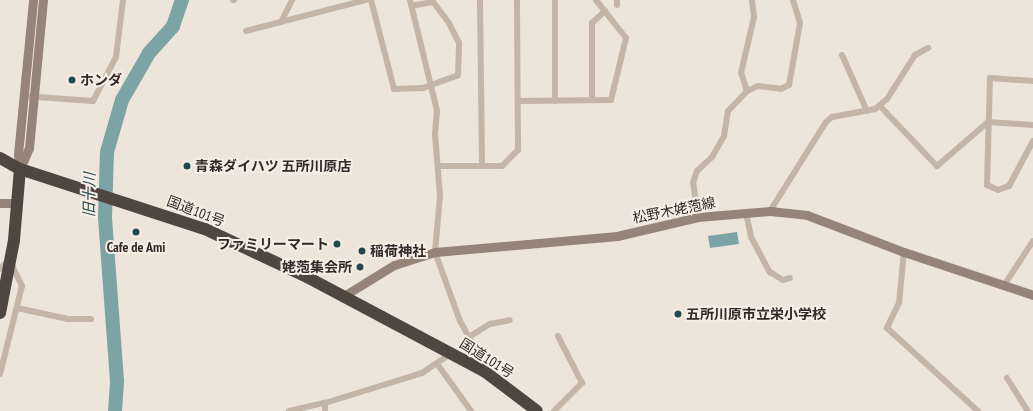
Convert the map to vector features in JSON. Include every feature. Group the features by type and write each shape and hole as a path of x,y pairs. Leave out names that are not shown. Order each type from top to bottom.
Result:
{"highway":[{"name":"国道101号","path":"0,158 20,169 205,229 457,356 484,371 537,411"},
{"path":"0,313 17,203 20,169"}],"main road":[{"path":"20,169 18,154 33,0"},
{"path":"20,169 28,157 43,0"},
{"path":"0,203 17,203"},
{"name":"松野木姥萢線","path":"342,297 394,265 435,252 617,236 698,217 770,211 807,215 904,252 1005,284 1033,295"}],"street":[{"path":"23,96 93,101 116,57 123,0"},
{"path":"281,22 292,0"},
{"path":"246,31 366,0"},
{"path":"289,411 325,404 438,365 475,348 435,252 440,211 438,111 431,83 410,3 429,0 438,7 459,43 458,75 431,83 423,88 394,89 371,0"},
{"path":"438,7 442,0"},
{"path":"480,0 482,166"},
{"path":"438,166 502,166 518,150 517,0"},
{"path":"554,0 555,101"},
{"path":"518,101 592,100 612,98 626,41 596,0"},
{"path":"747,91 741,73 754,17 752,0"},
{"path":"698,217 693,183 697,171 712,157 724,136 728,111 747,91 758,86 781,89 789,85 800,23 793,0"},
{"path":"592,100 592,22 605,11"},
{"path":"770,211 826,122 832,117 867,111 880,106 915,55 928,48"},
{"path":"842,55 867,111"},
{"path":"1033,81 990,78 985,180 991,188 998,190 1009,186 1033,141"},
{"path":"880,106 937,166 988,122 1033,125"},
{"path":"746,213 751,237 770,272 783,280 790,278"},
{"path":"1005,284 1033,241"},
{"path":"904,252 899,302 887,328 978,411"},
{"path":"0,374 22,286 7,263"},
{"path":"17,308 68,319 92,319"},
{"path":"469,336 490,324 510,320"},
{"path":"554,411 582,383 558,336"},
{"path":"438,365 471,411"},
{"path":"1007,378 1028,411"},
{"path":"325,404 325,411"}],"water":[{"path":"737,232 739,244 710,248 708,236"}],"waterway":[{"name":"旧十川","path":"115,411 117,381 105,218 107,152 122,100 149,53 173,26 182,0"}],"place":[{"name":"ホンダ","path":"72,80"},
{"name":"青森ダイハツ 五所川原店","path":"187,166"},
{"name":"Cafe de Ami","path":"136,232"},
{"name":"ファミリーマート","path":"337,244"},
{"name":"稲荷神社","path":"362,251"},
{"name":"姥萢集会所","path":"360,267"},
{"name":"五所川原市立栄小学校","path":"678,314"}]}
